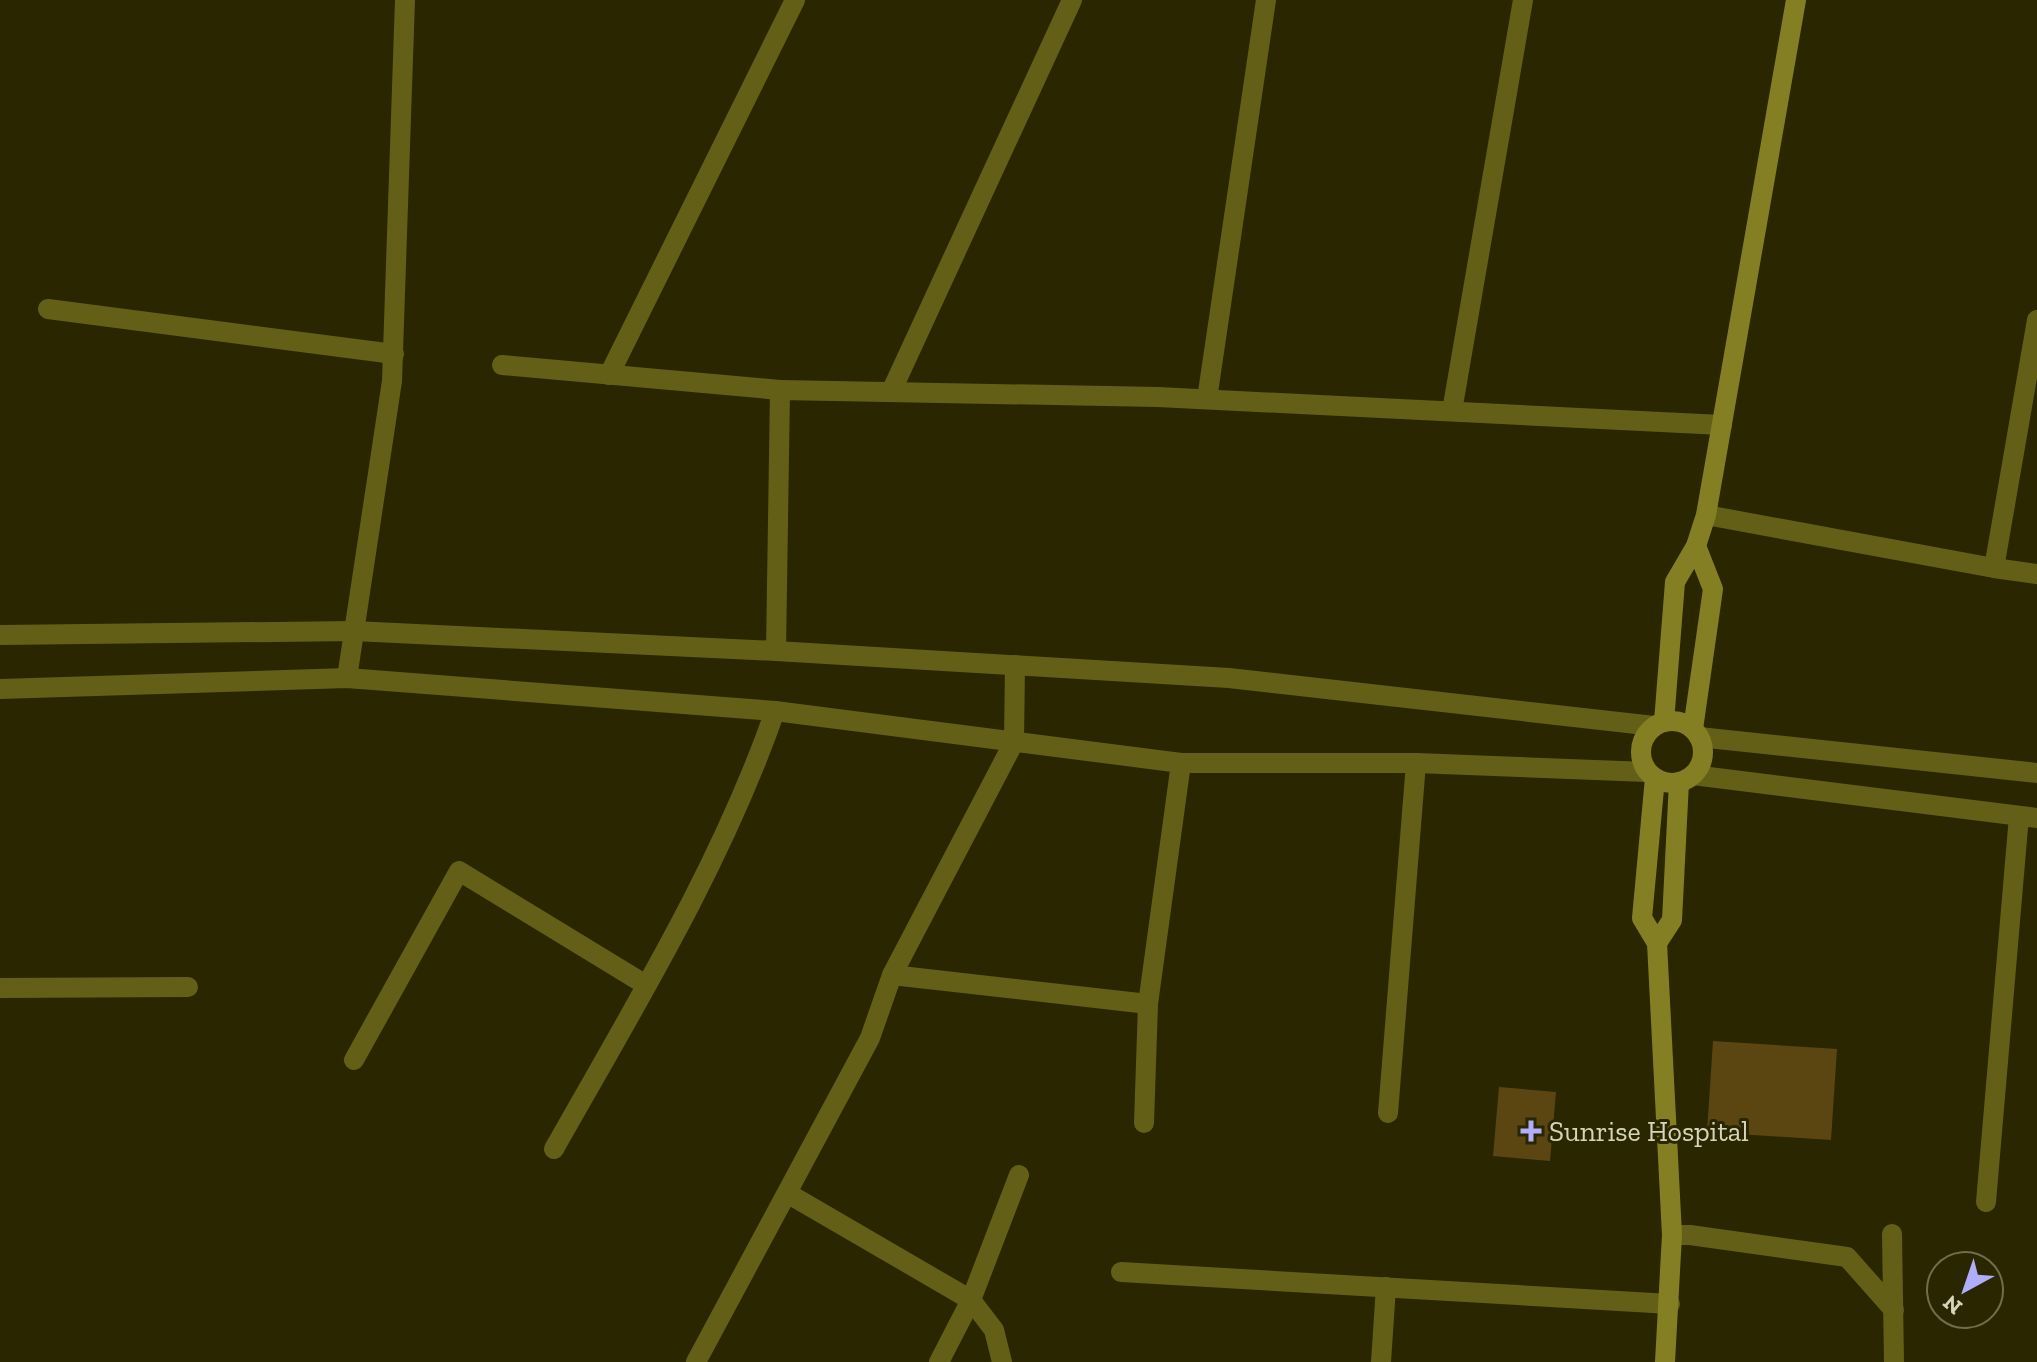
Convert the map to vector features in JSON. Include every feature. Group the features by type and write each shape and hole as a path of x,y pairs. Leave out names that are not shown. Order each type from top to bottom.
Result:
{"main road":[{"path":"1659,724 1675,582 1696,546 1706,515 1796,0"},
{"path":"1657,943 1672,920 1686,779 1702,757 1696,733 1713,589 1696,546"},
{"path":"1665,1362 1672,1235 1657,943 1642,918 1651,775 1640,752 1647,733 1659,724 1674,721 1696,733"},
{"path":"1651,775 1665,782 1686,779"}],"street":[{"path":"347,678 392,381 405,0"},
{"path":"609,375 795,0"},
{"path":"891,392 1072,0"},
{"path":"1207,399 1266,0"},
{"path":"1452,411 1523,0"},
{"path":"48,309 394,354"},
{"path":"1994,568 2037,320"},
{"path":"502,365 780,390 1207,399 1722,425"},
{"path":"776,651 780,390"},
{"path":"1706,515 2037,574"},
{"path":"0,635 354,631 776,651 1229,678 1659,724"},
{"path":"696,1362 870,1038 892,975 1014,742 1015,665"},
{"path":"0,689 347,678 775,711 1181,763 1416,763 1651,775"},
{"path":"554,1149 646,985 736,814 775,711"},
{"path":"1696,733 2037,773"},
{"path":"1144,1123 1148,1004 1181,763"},
{"path":"1388,1113 1416,763"},
{"path":"1686,779 2028,817 1986,1202"},
{"path":"354,1060 459,871 646,985"},
{"path":"892,975 1148,1004"},
{"path":"0,988 188,987"},
{"path":"939,1362 971,1300 1019,1175"},
{"path":"787,1193 971,1300 994,1330 1002,1362"},
{"path":"1892,1234 1894,1362"},
{"path":"1672,1235 1847,1257 1894,1310"},
{"path":"1121,1272 1670,1304"},
{"path":"1381,1362 1386,1287"}],"building":[{"path":"1713,1041 1837,1049 1831,1140 1707,1132"},
{"path":"1499,1087 1556,1092 1550,1161 1493,1156"}],"place":[{"name":"Sunrise Hospital","path":"1531,1131"}]}
